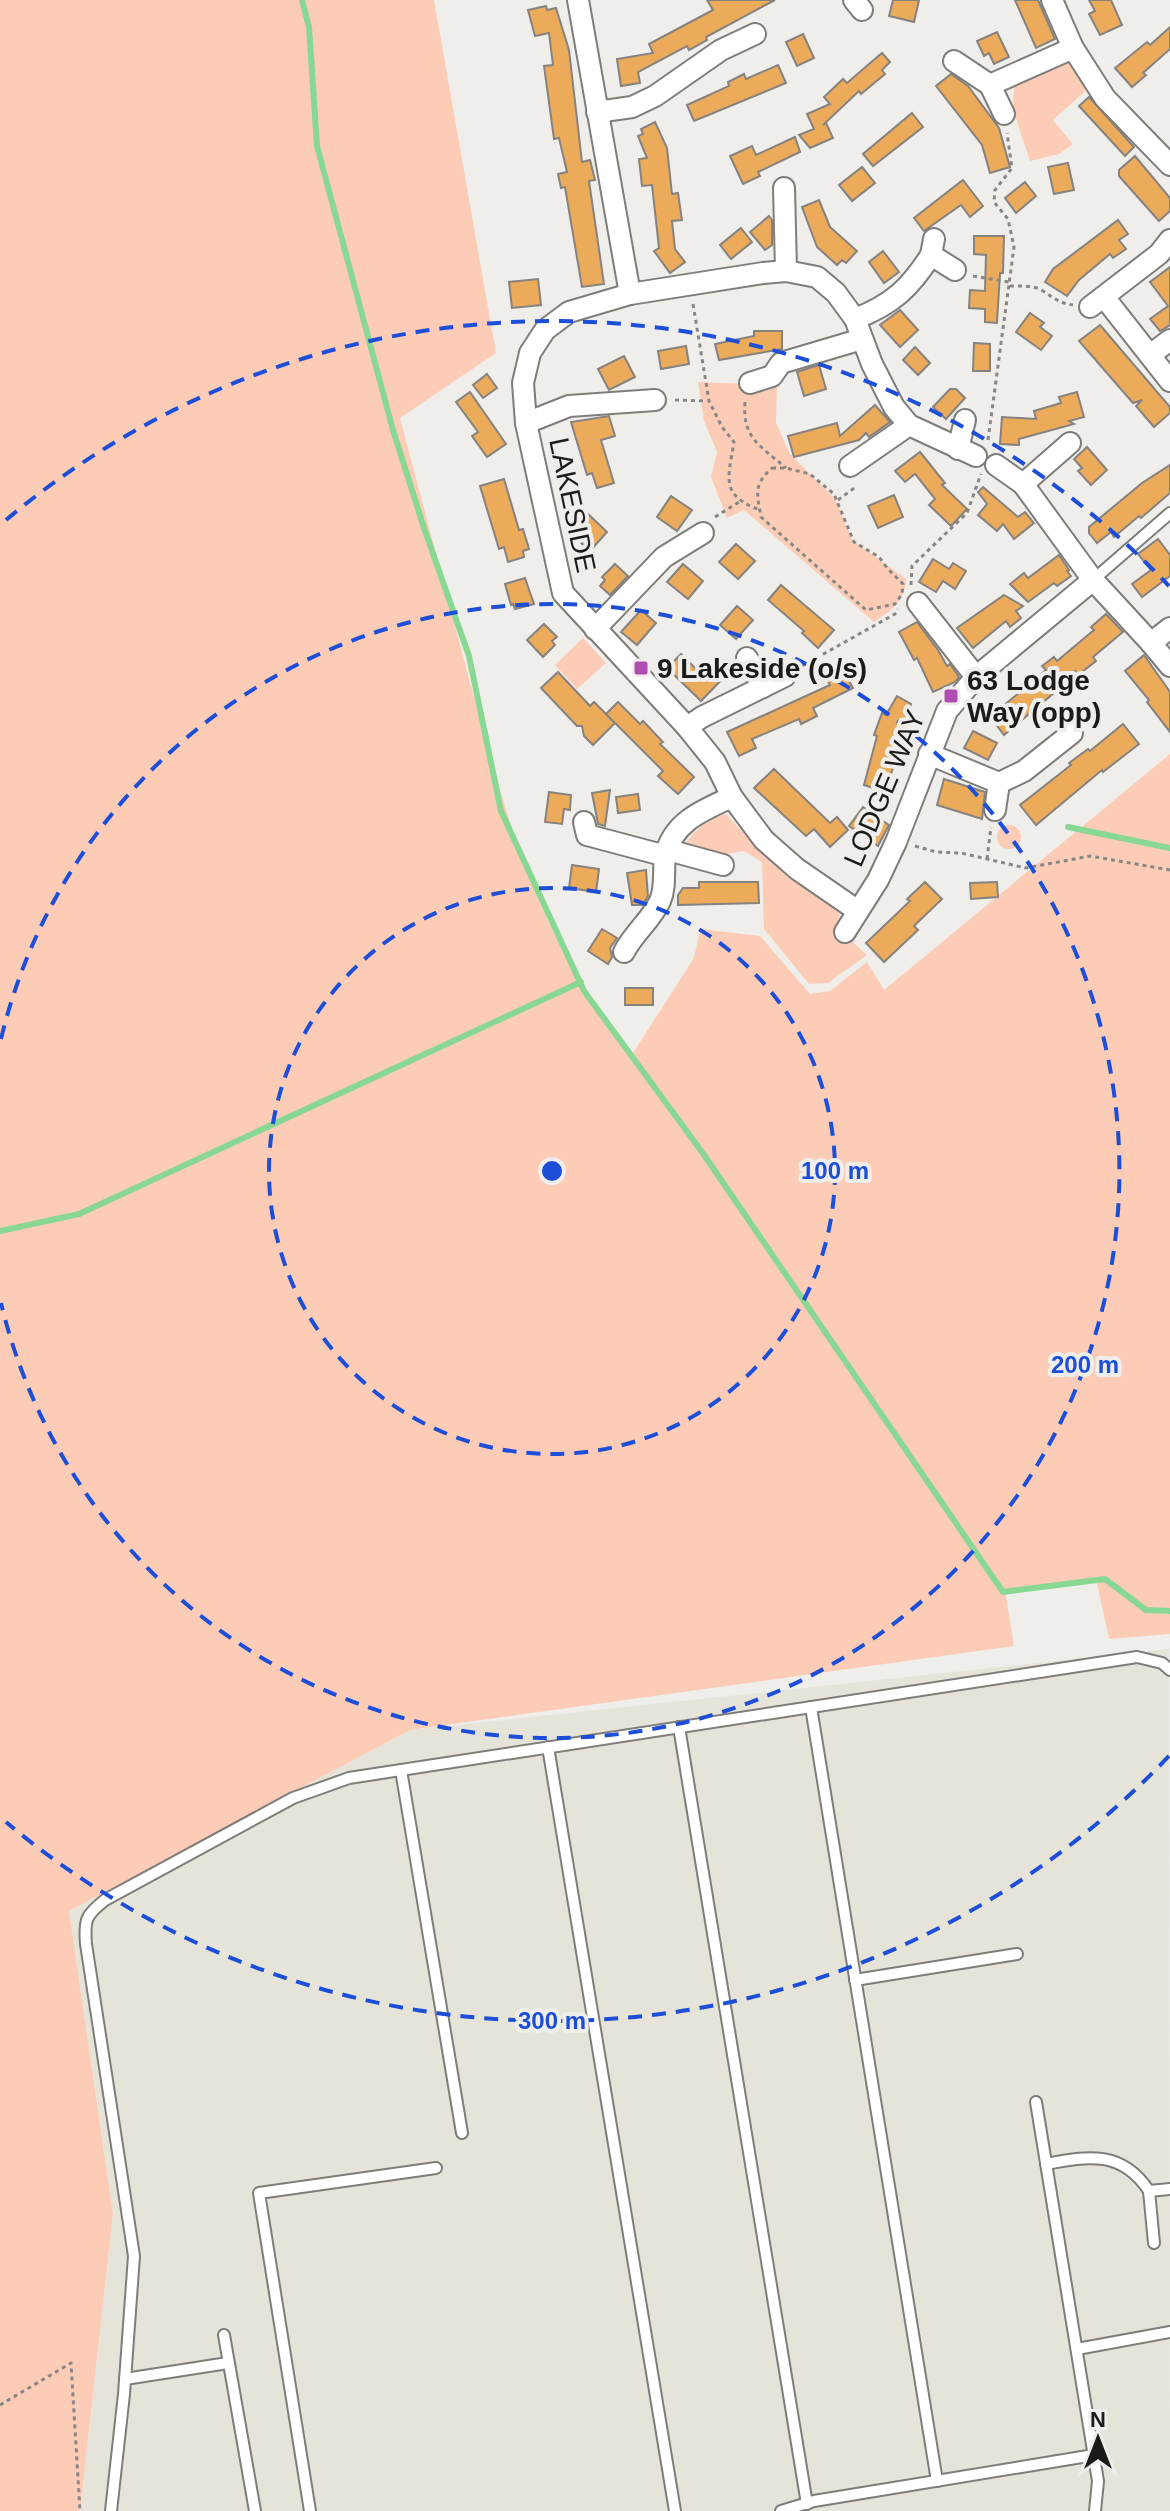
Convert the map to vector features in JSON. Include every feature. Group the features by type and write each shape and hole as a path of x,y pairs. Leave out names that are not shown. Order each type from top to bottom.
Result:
{"street":[{"path":"578,0 630,294"},
{"path":"1052,0 1073,48 1105,98 1170,165"},
{"path":"597,112 632,107 655,96 721,50 755,34"},
{"path":"990,85 1073,48"},
{"path":"954,61 990,85 1004,114"},
{"path":"784,188 786,271 817,277 836,293 859,329 894,407 909,425 967,453 965,420"},
{"path":"1170,240 1159,254 1097,302 1150,355 1170,381"},
{"path":"750,383 772,376 781,363 859,329 914,281 933,247 955,270"},
{"name":"LAKESIDE","path":"786,271 630,294 569,312 545,330 530,353 523,383 526,423 563,593 687,727 715,762 732,797 764,840 797,869 858,911"},
{"path":"1150,355 1170,340"},
{"path":"526,423 569,406 655,400"},
{"path":"850,466 909,425"},
{"path":"1023,484 1070,443"},
{"path":"996,465 1023,484 1093,580 1170,666"},
{"path":"595,629 664,557 703,533"},
{"name":"LODGE WAY","path":"845,932 878,880 896,842 947,711 976,677 1093,580"},
{"path":"918,603 976,677"},
{"path":"1151,643 1170,628"},
{"path":"747,658 763,687"},
{"path":"687,727 785,676"},
{"path":"929,754 999,783 1024,771 1072,733"},
{"path":"995,810 999,783"},
{"path":"624,952 634,933 650,917 662,897 667,853 680,828 689,818 732,797"},
{"path":"584,822 587,835 723,865"}],"lane":[{"path":"1093,580 1170,513"},
{"path":"111,2511 134,2256 86,1944 88,1914 105,1900 293,1798 349,1778 1137,1657 1162,1663 1170,1670"},
{"path":"811,1707 937,2481"},
{"path":"679,1727 807,2504"},
{"path":"548,1747 675,2511"},
{"path":"401,1770 462,2133"},
{"path":"855,1980 1017,1954"},
{"path":"1036,2102 1098,2481 1095,2511"},
{"path":"1046,2164 1083,2157 1103,2158 1128,2169 1149,2191 1154,2243"},
{"path":"310,2511 259,2193 436,2168"},
{"path":"1149,2191 1170,2189"},
{"path":"1077,2349 1170,2332"},
{"path":"224,2335 255,2511"},
{"path":"125,2379 228,2363"},
{"path":"781,2511 1094,2455"}],"path":[{"path":"955,270 1042,290 1060,303 1097,302"},
{"path":"692,300 709,401 722,427 734,442 730,488 739,502 760,510"},
{"path":"750,383 744,404 744,423 753,440 786,468"},
{"path":"655,400 709,401"},
{"path":"772,468 810,474 834,494 854,542 879,557 898,577 903,584 902,594 895,604 866,610 761,517 760,510 757,497 760,478 772,468"},
{"path":"703,533 714,517 739,502"},
{"path":"987,859 988,834 995,821 995,810"},
{"path":"896,842 1026,868 1090,856 1170,870"},
{"path":"0,2405 71,2363 80,2511"}],"shaded area":[{"path":"0,0 434,0 496,353 400,418 510,823 548,921 572,968 600,1012 633,1053 694,958 700,929 760,936 810,994 830,991 867,962 884,990 1170,754 1170,1634 1109,1639 1096,1579 1005,1590 1014,1646 410,1730 69,1911 113,2214 80,2511 0,2511"},
{"path":"1071,58 1091,86 1053,120 1073,144 1059,154 1030,161 1014,108 1015,89 1030,75"},
{"path":"698,382 777,385 776,423 790,454 836,500 852,540 906,579 903,593 892,609 874,622 744,510 727,518 711,477 717,452 704,421"},
{"path":"583,638 606,663 577,689 555,665"},
{"path":"726,814 787,877 841,911 836,927 867,955 828,983 809,984 764,929 762,862 744,851 721,855 684,845 702,826"},
{"path":"1009,825 1020,832 1021,837 1014,848 1009,849 998,842 997,837 1004,826"},
{"path":"1169,1649 1170,2511 80,2511 113,2214 69,1911 410,1730"}],"building":[{"path":"707,0 775,0 706,37 707,40 689,50 687,46 638,72 640,83 621,86 617,59 653,53 649,44 713,10"},
{"path":"893,0 919,0 914,22 889,16"},
{"path":"1015,0 1038,0 1055,39 1036,48"},
{"path":"1089,0 1111,0 1122,25 1100,35 1089,14 1095,11"},
{"path":"546,6 547,10 556,8 569,50 582,162 590,160 595,180 589,181 604,284 582,287 565,187 561,188 558,174 567,172 559,138 554,139 544,66 553,65 549,33 535,36 528,10"},
{"path":"1170,27 1170,49 1132,87 1115,68 1147,42 1150,45"},
{"path":"997,32 1009,57 994,64 989,53 984,56 977,41"},
{"path":"803,34 814,58 797,66 786,42"},
{"path":"882,53 890,62 882,70 885,74 861,94 859,91 823,125 826,123 833,138 810,148 799,135 814,129 807,114 830,104 824,97 843,79 847,83"},
{"path":"778,65 786,83 694,121 687,105 729,86 728,82 744,74 746,79"},
{"path":"951,74 968,86 999,128 1010,167 990,173 982,145 936,86"},
{"path":"1089,97 1134,147 1125,156 1079,106"},
{"path":"912,113 923,127 873,166 863,154"},
{"path":"655,122 667,148 672,194 678,193 682,220 672,221 675,249 685,262 670,273 654,251 659,248 652,185 642,186 639,159 647,158 638,136 643,134 641,129"},
{"path":"795,137 800,152 758,172 760,176 743,184 730,156 752,146 756,155"},
{"path":"1135,156 1170,198 1170,211 1159,221 1119,176 1119,170"},
{"path":"1068,163 1074,190 1054,194 1048,167"},
{"path":"862,167 875,183 852,201 839,185"},
{"path":"963,180 983,206 970,217 961,205 924,231 914,218"},
{"path":"1025,182 1036,196 1016,213 1005,198"},
{"path":"819,200 830,227 857,251 846,263 842,260 837,265 817,247 802,207"},
{"path":"769,216 772,220 772,245 765,250 750,232"},
{"path":"1118,220 1128,234 1119,240 1126,249 1113,258 1110,254 1079,280 1067,296 1045,282 1053,269"},
{"path":"741,228 752,242 731,259 720,245"},
{"path":"974,236 1004,236 997,323 985,322 985,309 969,308 970,290 985,291 986,255 974,254"},
{"path":"883,251 899,272 884,283 869,262"},
{"path":"1170,267 1170,325 1160,331 1150,319 1168,306 1150,282"},
{"path":"538,279 541,305 512,308 509,282"},
{"path":"900,310 918,330 900,347 880,325"},
{"path":"1030,313 1044,323 1040,327 1052,336 1041,350 1016,332"},
{"path":"1100,325 1170,407 1170,413 1154,427 1136,406 1142,400 1133,403 1079,341"},
{"path":"754,331 782,331 782,349 719,360 715,344 754,336"},
{"path":"974,343 990,344 990,371 973,371"},
{"path":"686,346 689,364 661,369 658,351"},
{"path":"915,347 930,363 918,375 903,360"},
{"path":"624,356 635,377 609,390 598,369"},
{"path":"819,365 826,389 804,396 797,372"},
{"path":"487,374 497,388 483,398 473,385"},
{"path":"950,389 956,389 965,398 946,419 933,407"},
{"path":"470,392 506,444 487,457 472,436 478,432 456,402"},
{"path":"1077,392 1084,417 1069,421 1074,424 1019,439 1019,445 1000,444 1002,417 1036,419 1034,411 1061,403 1059,397"},
{"path":"875,405 890,422 869,437 866,433 859,440 794,457 788,436 837,423 840,436"},
{"path":"609,416 615,436 601,440 614,483 597,488 592,473 587,475 571,422"},
{"path":"1087,447 1107,470 1091,485 1078,471 1082,468 1074,459"},
{"path":"920,452 945,483 942,485 967,509 951,526 929,505 935,499 915,474 905,482 895,471"},
{"path":"1170,465 1170,493 1114,537 1111,532 1097,543 1089,533 1089,527 1142,483"},
{"path":"504,479 519,530 523,529 529,549 523,551 524,557 508,562 504,547 499,549 480,486"},
{"path":"983,487 1018,517 1025,512 1034,523 1014,539 1003,524 997,531 978,515 987,504 978,492"},
{"path":"894,495 903,517 878,528 868,506"},
{"path":"671,496 692,510 677,531 657,517"},
{"path":"585,511 607,532 590,551 567,530"},
{"path":"1158,539 1170,555 1170,576 1142,597 1132,584 1151,570 1138,554"},
{"path":"736,544 755,561 738,579 719,562"},
{"path":"1059,555 1071,576 1057,586 1054,583 1028,602 1010,584 1024,573 1028,578"},
{"path":"933,559 949,569 953,563 966,571 955,589 943,581 936,592 919,582"},
{"path":"615,564 628,576 610,595 600,586 605,580 602,577"},
{"path":"683,564 703,581 688,599 667,582"},
{"path":"525,578 534,604 515,609 505,584"},
{"path":"781,585 834,630 818,648 802,633 804,631 768,600"},
{"path":"1004,595 1023,606 1016,611 1021,618 1010,627 1006,621 973,648 957,628"},
{"path":"737,606 753,620 736,639 720,625"},
{"path":"641,610 656,623 637,645 621,632"},
{"path":"1106,614 1123,632 1093,657 1096,661 1078,675 1075,671 1051,689 1054,693 1004,735 988,714 1000,705 1002,707 1046,670 1042,666 1054,657 1057,661 1094,630 1091,627"},
{"path":"917,622 947,666 950,664 959,677 933,692 917,658 914,660 899,632"},
{"path":"544,624 557,637 552,641 555,645 543,657 527,640"},
{"path":"681,654 701,674 719,656 732,669 701,701 667,668"},
{"path":"1144,655 1170,692 1170,732 1125,671"},
{"path":"839,662 853,688 813,708 817,716 801,724 799,719 752,739 756,748 739,756 727,732 830,685 822,671"},
{"path":"558,672 590,706 594,702 615,723 593,745 584,736 582,726 577,726 541,688"},
{"path":"897,696 911,704 886,792 864,785 877,736 874,735 882,713 886,715"},
{"path":"618,702 640,724 643,721 663,742 660,744 694,777 678,794 658,776 663,771 606,714"},
{"path":"1123,724 1139,744 1102,770 1036,825 1020,805 1071,765 1069,763 1088,749 1090,751"},
{"path":"973,731 997,743 988,760 964,748"},
{"path":"774,769 830,823 837,817 848,830 830,847 814,829 806,836 754,788"},
{"path":"944,779 985,792 982,819 937,805"},
{"path":"610,790 605,826 598,824 592,793"},
{"path":"549,792 571,795 570,810 564,809 562,824 545,822"},
{"path":"638,794 640,810 618,813 616,797"},
{"path":"863,807 889,825 878,846 849,826"},
{"path":"572,865 599,869 596,892 569,888"},
{"path":"646,870 648,896 643,905 632,905 627,873"},
{"path":"699,882 758,882 759,903 678,905 678,895 683,888 699,888"},
{"path":"925,882 942,899 914,926 918,930 884,962 866,943 910,901 907,899"},
{"path":"997,882 998,897 971,899 970,883"},
{"path":"602,929 617,938 610,948 612,957 608,964 588,951"},
{"path":"625,988 653,988 653,1005 625,1005"}],"waterway":[{"path":"302,0 309,27 317,146 393,430 469,656 501,811 584,991 702,1152 1003,1592 1105,1579 1146,1610 1170,1611"},
{"path":"1068,827 1170,848"},
{"path":"0,1231 79,1214 581,982"}],"place":[{"name":"9 Lakeside (o/s)","path":"641,668"},
{"name":"63 Lodge Way (opp)","path":"951,696"}]}
